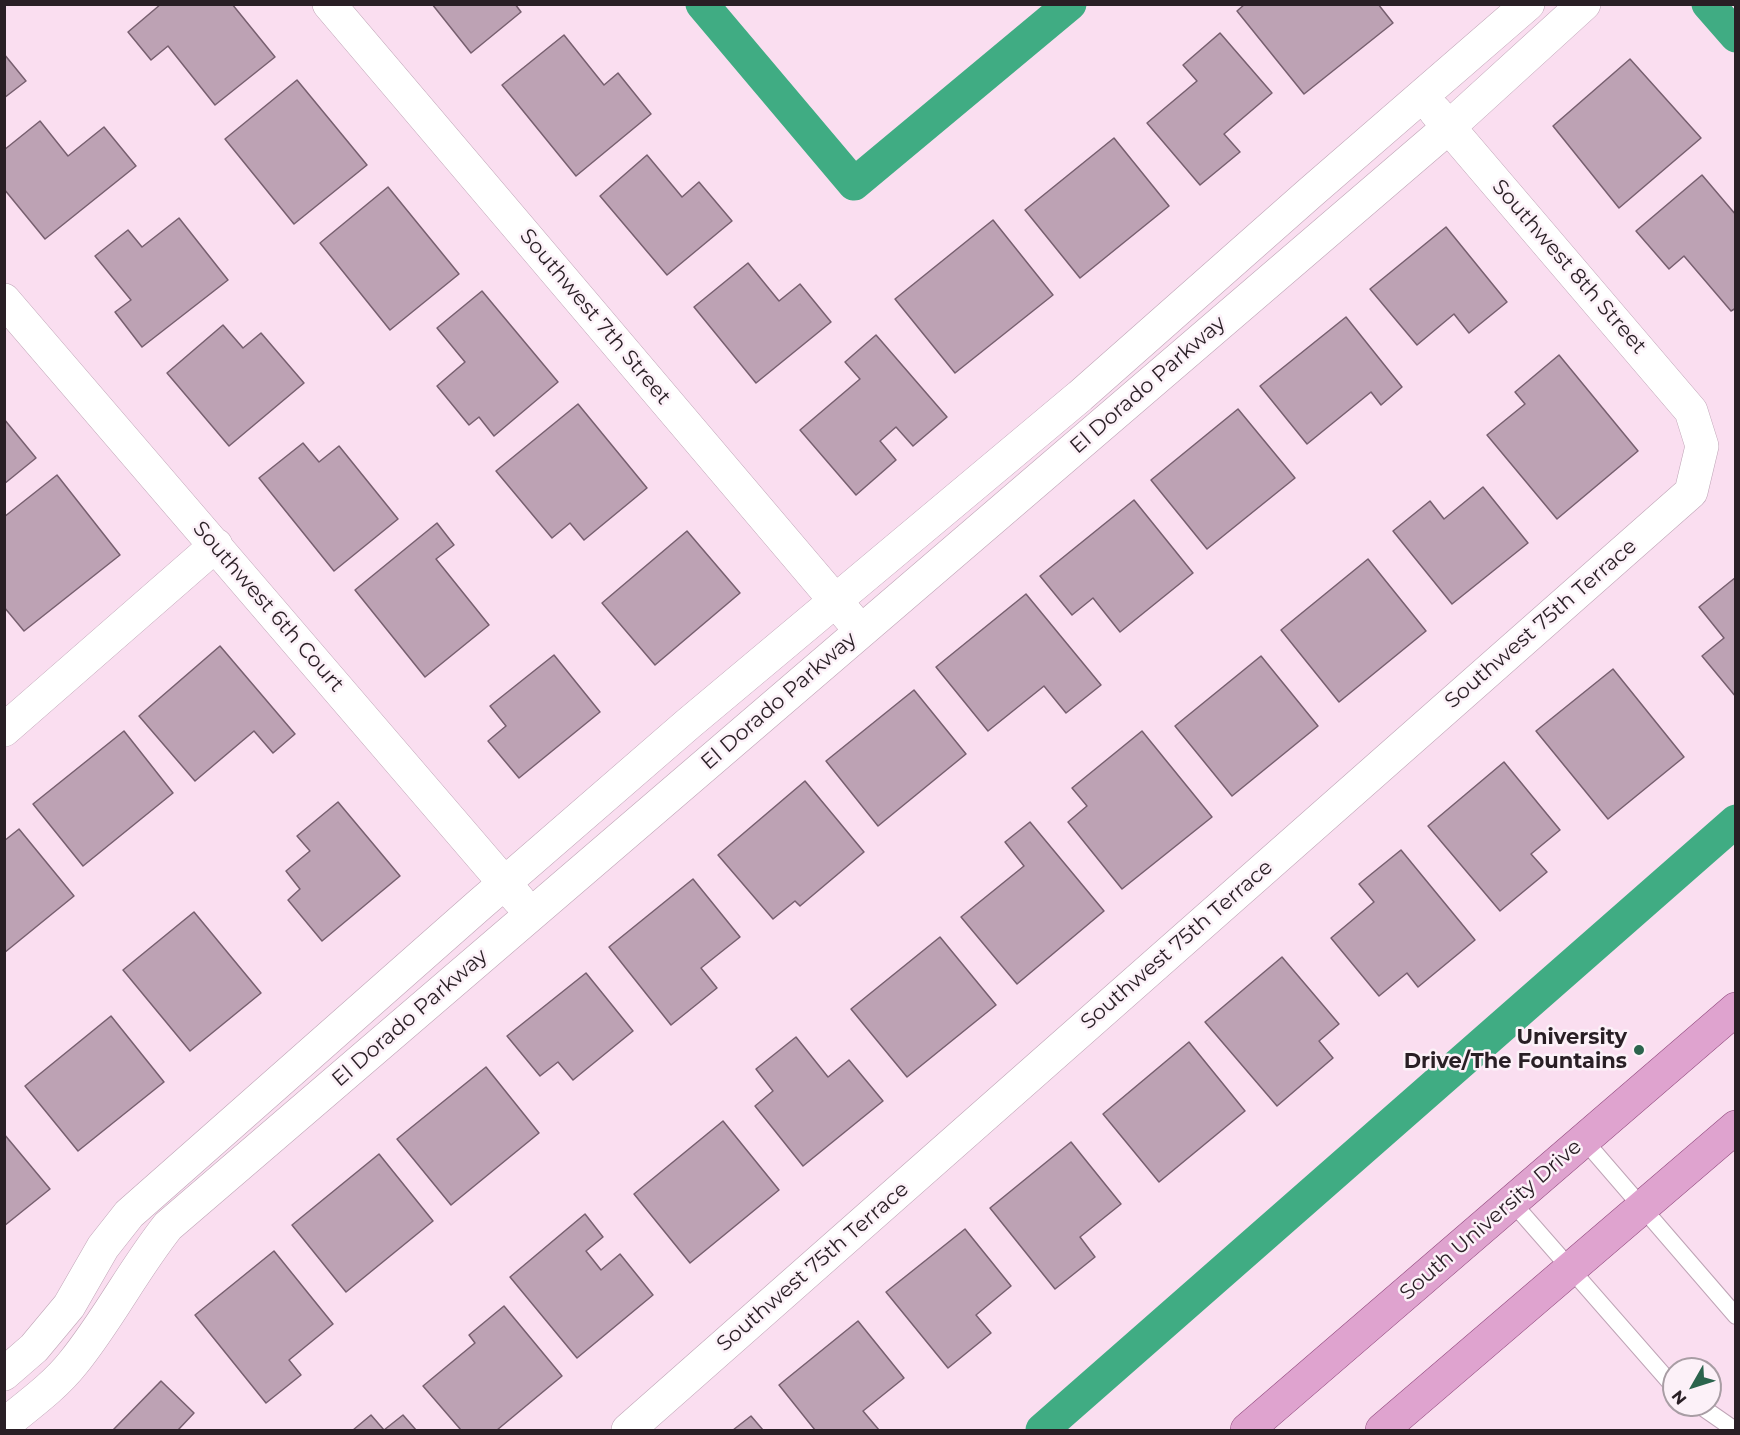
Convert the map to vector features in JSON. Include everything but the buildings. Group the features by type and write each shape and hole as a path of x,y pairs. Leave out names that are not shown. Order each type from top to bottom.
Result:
{"main road":[{"name":"South University Drive","path":"1247,1431 1736,1009"},
{"path":"1382,1431 1736,1127"}],"street":[{"name":"Southwest 7th Street","path":"328,4 861,631"},
{"name":"El Dorado Parkway","path":"4,1374 34,1348 69,1306 103,1247 129,1214 680,732 1080,396 1528,4"},
{"name":"El Dorado Parkway","path":"4,1425 72,1365 144,1256 168,1227 1449,127 1584,4"},
{"name":"Southwest 8th Street","path":"1422,96 1691,411 1702,446"},
{"name":"Southwest 6th Court","path":"4,300 531,914"},
{"name":"Southwest 75th Terrace","path":"628,1431 1691,492 1702,446"},
{"path":"4,730 216,545"}],"lane":[{"path":"1584,1140 1736,1316"},
{"path":"1512,1202 1662,1373"},
{"path":"1716,1417 1735,1431"}],"waterway":[{"path":"702,4 854,184 1070,4"},
{"path":"1708,4 1736,36"},
{"path":"1042,1430 1736,821"}],"place":[{"name":"University Drive/The Fountains","path":"1639,1050"}]}
